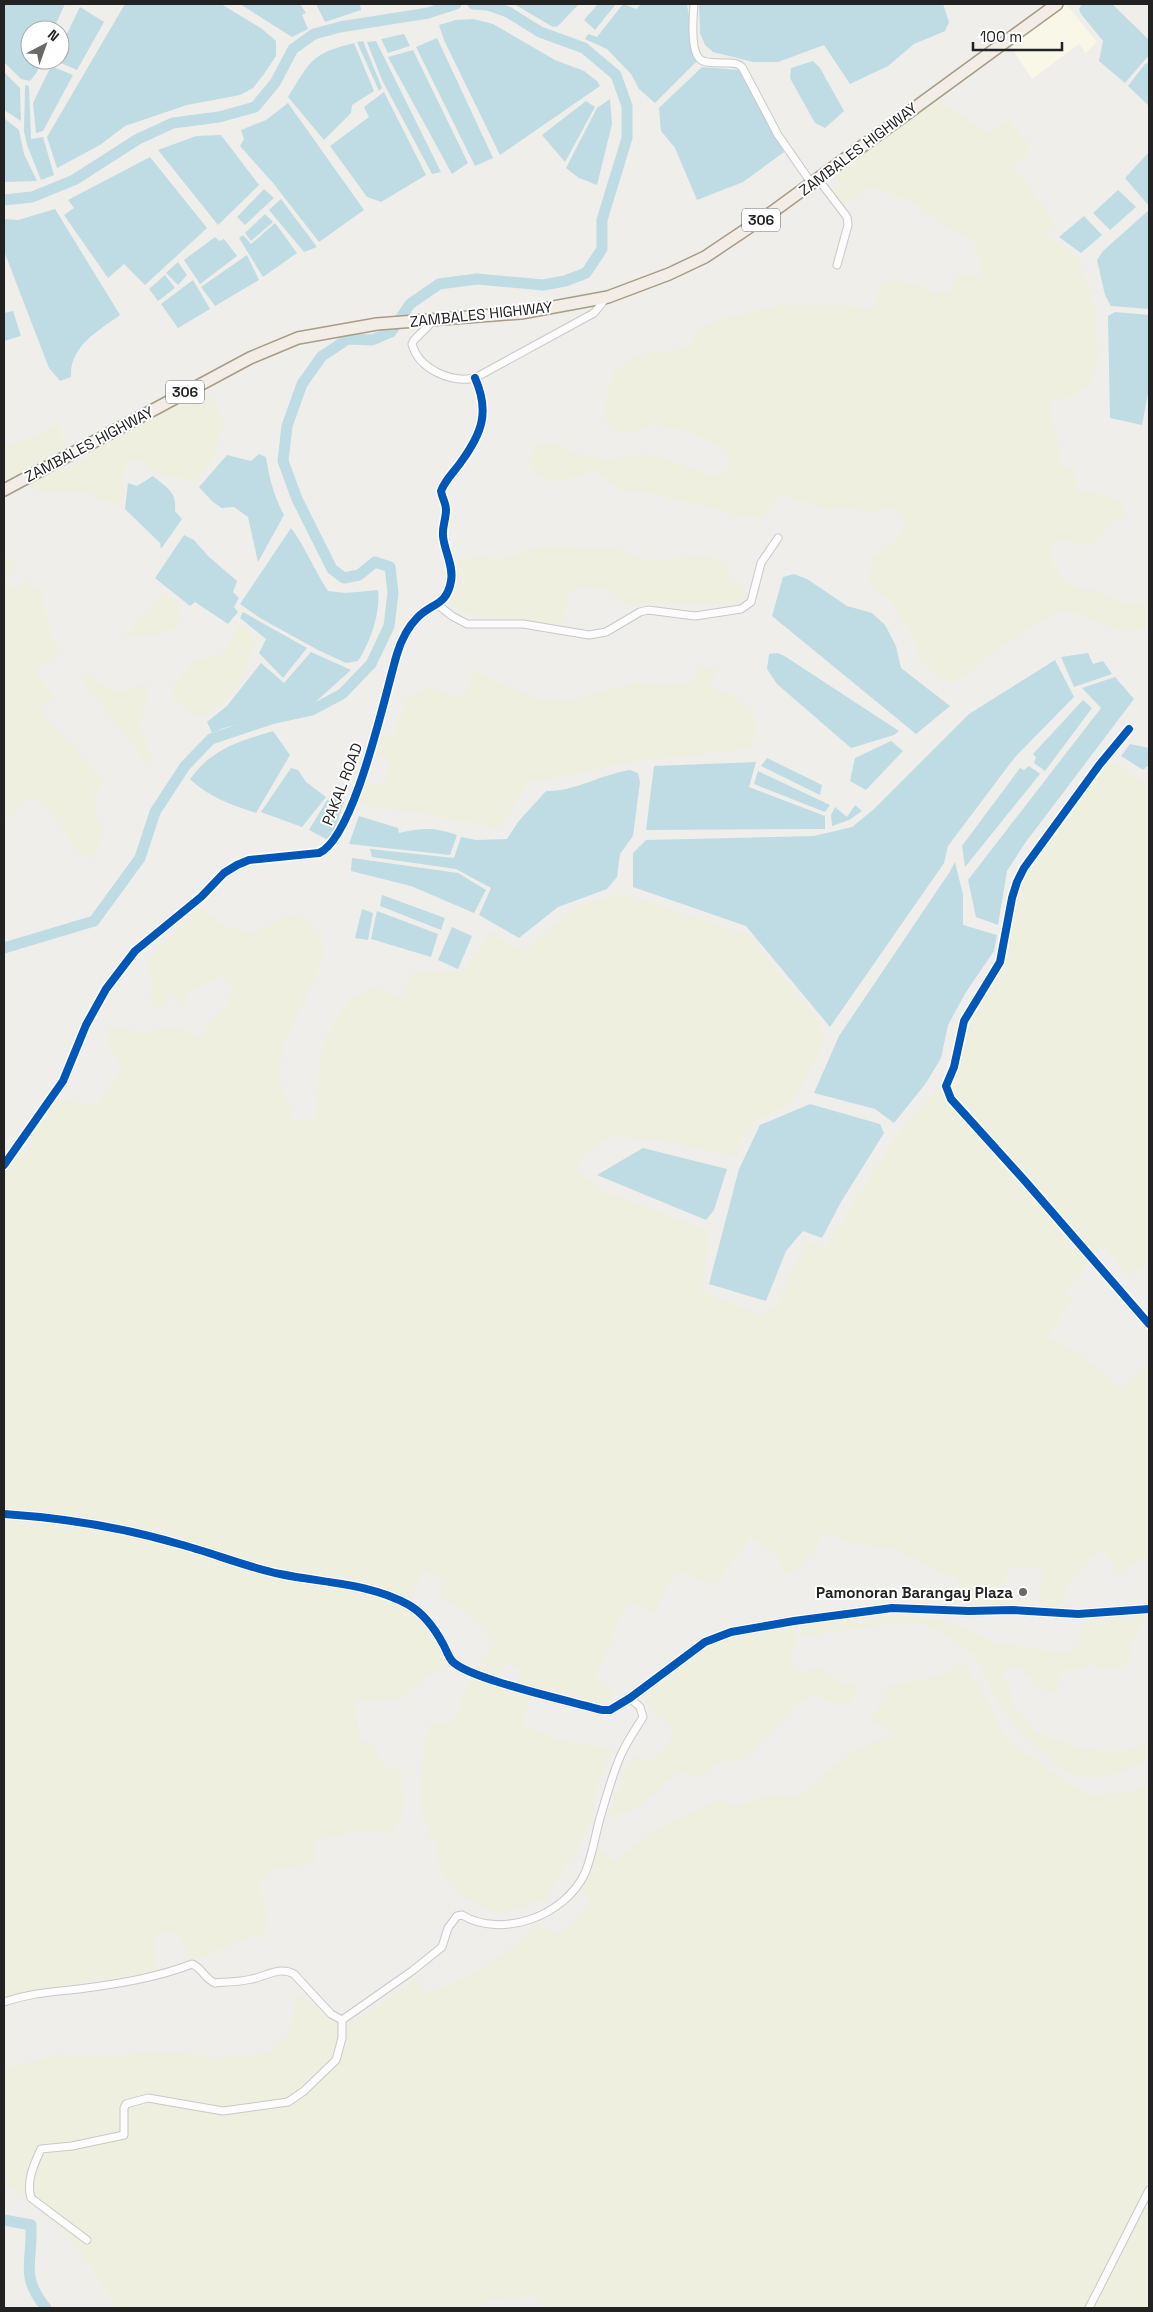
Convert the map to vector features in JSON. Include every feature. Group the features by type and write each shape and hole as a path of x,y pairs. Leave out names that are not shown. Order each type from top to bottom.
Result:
{"main road":[{"name":"ZAMBALES HIGHWAY","path":"4,490 274,347 310,334 416,320 521,313 608,296 661,277 705,257 815,181 1057,4"}],"street":[{"path":"694,4 693,28 698,58 708,62 735,63 742,67 778,135 847,217 848,225 836,265"},
{"path":"435,319 414,340 413,348 418,356 427,365 447,376 459,380 475,378 594,313 608,296"},
{"name":"PAKAL ROAD","path":"4,1165 63,1081 90,1017 106,989 135,951 201,897 224,873 237,865 249,860 319,853 330,846 362,780 402,641 418,616 438,605 447,594 452,579 443,535 446,507 441,491 474,443 481,424 484,404 483,395 475,378"},
{"path":"438,605 452,616 467,624 523,624 589,635 606,632 640,612 648,610 695,616 741,609 751,602 761,563 778,538"},
{"path":"1129,729 1100,764 1024,868 1012,898 1000,962 964,1021 954,1067 946,1086 951,1099 1149,1324"},
{"path":"4,1514 90,1522 177,1543 279,1574 373,1590 409,1605 423,1615 437,1632 452,1660 460,1667 487,1679 602,1710 610,1710 630,1698 705,1642 731,1632 794,1620 892,1608 968,1611 1012,1610 1078,1614 1149,1609"},
{"path":"342,2020 412,1971 442,1947 448,1928 457,1916 462,1915 471,1921 487,1925 508,1925 533,1917 558,1905 574,1890 585,1873 620,1756 642,1717 640,1707 630,1698"},
{"path":"4,2002 47,1991 78,1989 147,1977 192,1964 198,1966 211,1982 215,1983 252,1979 277,1971 288,1971 294,1974 331,2014 342,2020"},
{"path":"87,2240 31,2198 28,2189 33,2166 41,2149 72,2146 124,2135 124,2108 126,2104 148,2098 223,2111 288,2102 324,2074 336,2060 342,2038 342,2020"},
{"path":"1089,2308 1149,2190"}],"shaded area":[{"path":"1066,4 1097,42 1086,53 1079,44 1032,79 1009,44"}],"green space":[{"path":"931,99 956,111 987,134 1010,119 1032,149 1013,166 1056,222 1045,235 1077,256 1094,304 1099,359 1091,382 1072,396 1050,403 1062,466 1074,468 1077,490 1122,500 1126,514 1108,525 1096,541 1085,545 1070,542 1053,542 1052,561 1063,580 1079,590 1096,590 1121,603 1140,602 1149,610 1149,629 1124,631 1065,610 1039,621 952,683 937,677 920,659 911,636 893,605 867,580 872,559 898,538 906,521 895,508 864,512 849,507 825,509 780,494 771,504 764,518 739,516 694,503 643,492 620,490 596,470 557,482 541,476 530,469 529,457 537,446 546,441 583,455 606,459 645,454 664,458 711,475 726,472 730,458 722,448 689,432 651,424 636,431 619,432 603,418 612,371 644,353 685,349 697,331 716,321 782,305 845,305 873,310 883,282 901,280 919,286 936,295 949,291 959,274 981,275 975,242 948,227 911,201 885,191 868,189 842,205 831,191 839,183 834,176"},
{"path":"193,394 203,398 209,395 221,414 224,424 213,459 194,483 182,477 167,478 143,462 134,460 122,472 124,492 121,502 105,502 87,492 46,493 28,487 29,483 38,478 75,465 105,445 143,425 163,409"},
{"path":"57,424 67,451 4,484 4,447 27,439"},
{"path":"540,546 614,548 644,560 707,557 728,563 729,574 750,597 732,605 649,603 629,607 605,589 585,586 575,588 568,596 565,617 558,624 483,617 454,608 451,599 455,569 460,560 481,557 501,560"},
{"path":"4,556 17,563 8,574 6,584 18,590 27,579 31,587 42,592 50,632 60,652 35,670 54,696 40,709 104,782 94,794 97,805 93,812 105,831 92,860 78,852 67,838 61,825 39,800 26,801 4,822"},
{"path":"165,592 178,603 180,615 175,628 154,635 122,638"},
{"path":"239,623 251,633 256,641 250,655 249,665 239,683 226,699 205,715 195,715 174,699 172,689 174,684 194,660 219,655 229,644"},
{"path":"701,665 717,670 709,687 732,695 753,714 757,727 750,748 620,763 582,773 528,782 500,828 364,805 359,801 366,781 383,786 389,758 377,754 381,733 394,737 404,700 428,687 453,696 463,694 470,685 472,670 534,698 568,701 635,683 667,685 691,683"},
{"path":"87,672 97,683 111,690 126,691 145,684 149,687 141,727 152,759 149,763 144,761 127,735 79,678"},
{"path":"1106,756 1142,782 1149,784 1149,1266 1148,1264 1128,1276 1102,1245 1067,1291 1073,1298 1049,1337 1095,1365 1120,1389 1149,1363 1149,1554 1119,1573 1102,1549 1091,1558 1067,1586 1059,1610 1039,1609 1042,1567 1009,1568 999,1606 966,1605 956,1579 894,1548 858,1544 823,1533 813,1553 794,1572 783,1571 778,1555 751,1537 716,1586 677,1571 654,1612 628,1602 596,1676 614,1694 606,1706 517,1682 520,1669 506,1661 500,1677 476,1667 496,1642 470,1615 438,1595 444,1582 429,1570 419,1579 409,1609 423,1625 447,1663 414,1686 401,1698 357,1701 359,1741 372,1743 385,1767 401,1770 401,1786 405,1806 394,1833 361,1831 316,1840 315,1864 273,1870 260,1885 269,1921 261,1938 252,1936 193,1960 177,1933 154,1935 158,1972 47,1987 4,1997 4,1141 24,1157 42,1111 53,1097 94,1106 109,1088 121,1067 108,1046 105,1031 115,1027 150,1034 157,1029 170,1027 184,1030 199,1039 205,1033 208,1025 228,1004 232,989 232,979 221,976 188,993 187,1003 182,1005 168,989 166,1005 158,1008 149,1001 153,986 145,962 200,906 224,926 253,933 291,914 308,922 320,933 324,952 317,974 284,1044 279,1077 294,1122 316,1118 322,1044 350,999 374,988 402,998 413,972 464,972 489,932 523,952 577,906 624,894 748,935 818,1019 825,1037 811,1070 791,1103 750,1124 734,1156 656,1140 612,1136 587,1152 577,1170 603,1191 710,1231 702,1292 761,1315 775,1307 806,1243 826,1247 893,1139 936,1088 946,1086 954,1067 960,1030 1000,962 1017,882"},
{"path":"891,1616 938,1619 958,1625 993,1642 1060,1653 1070,1651 1078,1646 1081,1636 1078,1626 1081,1621 1143,1616 1144,1622 1131,1644 1132,1654 1123,1666 1108,1671 1094,1664 1079,1669 1068,1668 1061,1676 1054,1694 1049,1694 1018,1667 1007,1666 1003,1669 1002,1674 1011,1692 1013,1707 1036,1733 1084,1749 1115,1752 1126,1751 1149,1742 1149,1757 1136,1766 1105,1777 1078,1776 1058,1767 1013,1723 997,1702 974,1655 939,1631 924,1625 897,1623 803,1636 799,1624"},
{"path":"789,1626 797,1631 797,1641 790,1660 795,1669 804,1673 818,1667 842,1684 852,1684 857,1681 859,1685 850,1703 839,1704 814,1695 809,1696 796,1705 757,1746 741,1759 731,1761 724,1758 700,1777 695,1778 686,1772 681,1772 672,1777 642,1806 633,1810 622,1810 609,1819 608,1814 629,1760 634,1757 649,1761 654,1760 673,1735 673,1730 667,1721 644,1701 646,1696 707,1648 730,1636"},
{"path":"962,1662 981,1689 1009,1742 1067,1782 1092,1795 1133,1791 1149,1784 1149,2308 548,2308 534,2297 490,2299 479,2308 117,2308 86,2260 62,2230 13,2189 4,2185 4,2068 61,2054 93,2057 171,2052 215,2058 270,2053 288,2033 297,1993 333,2021 349,2021 382,2004 416,1977 426,1995 473,1973 513,1947 538,1925 560,1935 590,1904 581,1887 589,1873 597,1848 615,1861 658,1828 720,1800 735,1807 773,1794 797,1798 847,1755 896,1732 871,1720 889,1686 940,1676"},
{"path":"470,1676 531,1696 522,1726 568,1742 613,1749 599,1780 590,1826 546,1899 498,1914 458,1893 440,1870 434,1843 421,1815 423,1743 430,1722 453,1722"}],"water":[{"path":"4,4 65,4 58,20 20,20 20,70 38,70 30,81 21,79 4,62"},
{"path":"125,4 221,4 262,29 276,41 276,56 253,88 240,95 187,105 125,126 100,145 57,168 47,137"},
{"path":"240,4 300,4 306,13 302,15 308,29 292,37"},
{"path":"316,4 360,4 361,10 325,22"},
{"path":"514,4 579,4 558,26 553,27"},
{"path":"598,4 616,4 595,30 584,20"},
{"path":"623,4 636,9 641,4 687,4 696,62 655,103 639,89 631,74 607,49 585,39 588,34 597,37"},
{"path":"699,4 943,4 949,22 945,31 914,44 888,66 850,84 824,45 778,62 753,62 713,52 705,45 700,33"},
{"path":"1082,4 1112,4 1149,40 1149,55 1125,83 1099,61 1103,41 1081,14 1079,9"},
{"path":"80,7 104,22 77,70 70,67 70,28"},
{"path":"473,19 493,24 555,60 584,71 597,81 600,86 500,155 444,40 439,25 456,20"},
{"path":"404,34 410,46 388,53 381,39"},
{"path":"437,38 493,158 475,166 416,47"},
{"path":"363,41 382,88 379,91 357,42"},
{"path":"376,41 441,172 432,174 382,80 367,42"},
{"path":"354,43 374,91 352,105 351,113 324,140 288,97 307,67 320,55"},
{"path":"413,50 468,163 452,174 388,57"},
{"path":"813,61 820,68 844,111 825,128 815,123 790,78 791,68"},
{"path":"1149,63 1149,106 1128,86 1145,64"},
{"path":"702,67 741,70 784,152 743,182 697,200 675,148 661,131 659,108"},
{"path":"49,70 61,70 73,75 43,131 36,133 33,103"},
{"path":"4,72 20,88 21,121 4,110"},
{"path":"25,85 29,86 31,139 43,137 54,175 41,180 27,145 24,131"},
{"path":"384,92 426,175 381,202 367,197 330,146 369,117 364,107"},
{"path":"610,99 612,124 597,185 579,178 566,168 597,108"},
{"path":"586,101 595,107 565,162 542,135"},
{"path":"288,103 364,210 319,242 273,183 240,146 244,139 241,130 266,120"},
{"path":"4,118 19,130 24,154 37,181 4,182"},
{"path":"221,135 259,185 218,225 158,150 196,136"},
{"path":"1149,152 1149,206 1125,178"},
{"path":"150,157 207,228 145,285 124,264 108,278 64,215 74,208 68,200"},
{"path":"264,189 274,198 245,225 237,217"},
{"path":"1118,190 1136,207 1110,230 1093,213"},
{"path":"281,199 317,247 304,252 269,210"},
{"path":"55,209 120,315 86,341 75,357 71,377 60,381 49,368 4,251 4,219 18,220"},
{"path":"1149,210 1149,309 1111,306 1105,295 1097,260 1103,251"},
{"path":"265,214 273,222 251,241 245,233"},
{"path":"1084,216 1102,235 1081,253 1059,237"},
{"path":"275,223 297,253 263,277 239,238 243,235 251,244"},
{"path":"215,237 219,241 224,239 237,256 200,284 184,260"},
{"path":"247,255 259,280 215,306 201,287"},
{"path":"178,262 187,275 178,285 166,273"},
{"path":"165,275 175,288 158,301 149,289"},
{"path":"193,280 210,309 178,328 161,304"},
{"path":"13,311 21,336 4,341 4,313"},
{"path":"1115,312 1149,315 1149,388 1142,425 1110,418 1108,316"},
{"path":"259,454 266,457 272,487 284,515 258,562 248,517 234,507 222,508 213,502 199,487 227,455 251,461"},
{"path":"153,476 167,487 173,495 175,511 182,519 161,549 160,543 125,509 128,483 137,486"},
{"path":"291,528 328,591 346,593 378,590 378,608 374,627 358,661 346,663 318,650 260,618 240,604"},
{"path":"184,535 194,540 208,556 237,581 233,592 239,598 234,607 238,612 228,624 195,602 190,606 155,578"},
{"path":"794,574 807,579 847,606 872,613 885,625 896,646 901,668 950,706 916,734 772,616 783,577"},
{"path":"243,612 307,648 283,678 259,653 266,639 240,618"},
{"path":"311,652 351,670 312,705 224,728 212,733 207,722 227,706 261,663 284,683"},
{"path":"778,653 899,731 894,735 851,748 777,684 767,669 769,654"},
{"path":"1088,653 1093,664 1103,661 1112,674 1074,687 1061,657"},
{"path":"1055,660 1074,697 1015,757 948,846 944,863 830,1027 746,926 633,887 633,853 646,840 814,836 852,827 873,810 969,714"},
{"path":"1115,677 1134,699 1025,843 1007,871 998,925 976,917 968,880 1101,708 1082,688"},
{"path":"1083,700 1092,708 1045,771 1034,763 1036,757 1033,754"},
{"path":"273,731 290,755 256,813 212,796 190,779 199,768 217,753 237,743"},
{"path":"891,741 903,751 866,790 850,781 855,758"},
{"path":"1130,744 1149,748 1149,765 1143,770 1121,756"},
{"path":"767,758 822,785 820,795 761,766"},
{"path":"756,762 749,787 825,816 825,829 646,830 654,766"},
{"path":"1029,766 1040,774 965,867 962,846 1020,768 1024,770"},
{"path":"291,768 298,770 306,782 326,797 302,827 261,812"},
{"path":"630,770 638,773 640,782 633,836 620,854 617,877 607,889 558,907 519,938 479,915 491,888 456,869 372,857 370,849 454,858 461,837 476,840 507,839 518,822 546,791 567,789"},
{"path":"758,771 830,805 825,812 754,784"},
{"path":"335,798 344,802 335,829 328,840 309,830 327,800"},
{"path":"855,805 862,811 849,820 832,826 831,815 835,807 847,817"},
{"path":"359,816 398,828 399,833 428,829 457,835 450,855 349,844"},
{"path":"352,858 458,873 486,890 474,913 411,886 351,871"},
{"path":"955,862 963,895 963,925 997,935 994,951 966,992 948,1025 941,1058 926,1083 894,1123 875,1109 814,1093 839,1036"},
{"path":"382,895 445,918 441,930 380,906"},
{"path":"362,909 373,913 368,940 355,938"},
{"path":"377,911 438,934 431,957 371,939"},
{"path":"452,927 472,936 458,969 438,960"},
{"path":"810,1104 880,1124 884,1133 841,1202 822,1238 803,1231 786,1251 766,1301 709,1284 739,1169 760,1125"},
{"path":"643,1148 727,1169 714,1210 706,1220 597,1175"}],"waterway":[{"path":"4,200 32,197 74,180 138,139 173,123 219,117 255,107 275,83 293,49 314,34 340,27 428,13 456,4"},
{"path":"4,948 94,921 140,858 155,812 185,766 211,739 271,719 312,710 342,694 371,664 389,626 393,593 390,567 375,562 359,575 344,578 332,569 297,499 283,461 287,426 302,384 322,356 348,339 372,340 391,332 410,304 439,284 477,279 543,285 565,281 586,273 602,249 602,220 627,138 627,106 616,75 584,48 540,32 508,12 488,5 473,4"},
{"path":"4,2220 31,2225 30,2277 38,2296 46,2308"}],"cycle path":[{"path":"4,1165 63,1081 86,1025 106,989 135,951 201,897 224,873 249,860 319,853 332,841 345,821 367,762 402,640 417,618 442,600 449,589 452,575 443,536 446,510 441,491 479,432 483,412 480,390 475,378"},
{"path":"1129,729 1100,764 1024,868 1012,898 1000,962 964,1021 954,1067 946,1086 951,1099 1149,1324"},
{"path":"4,1514 48,1518 114,1528 179,1544 267,1571 378,1592 409,1605 420,1613 429,1622 452,1661 462,1668 499,1682 602,1710 610,1710 630,1698 705,1642 731,1632 794,1621 892,1608 969,1611 1012,1610 1078,1614 1149,1609"}],"place":[{"name":"Pamonoran Barangay Plaza","path":"1023,1592"}]}
